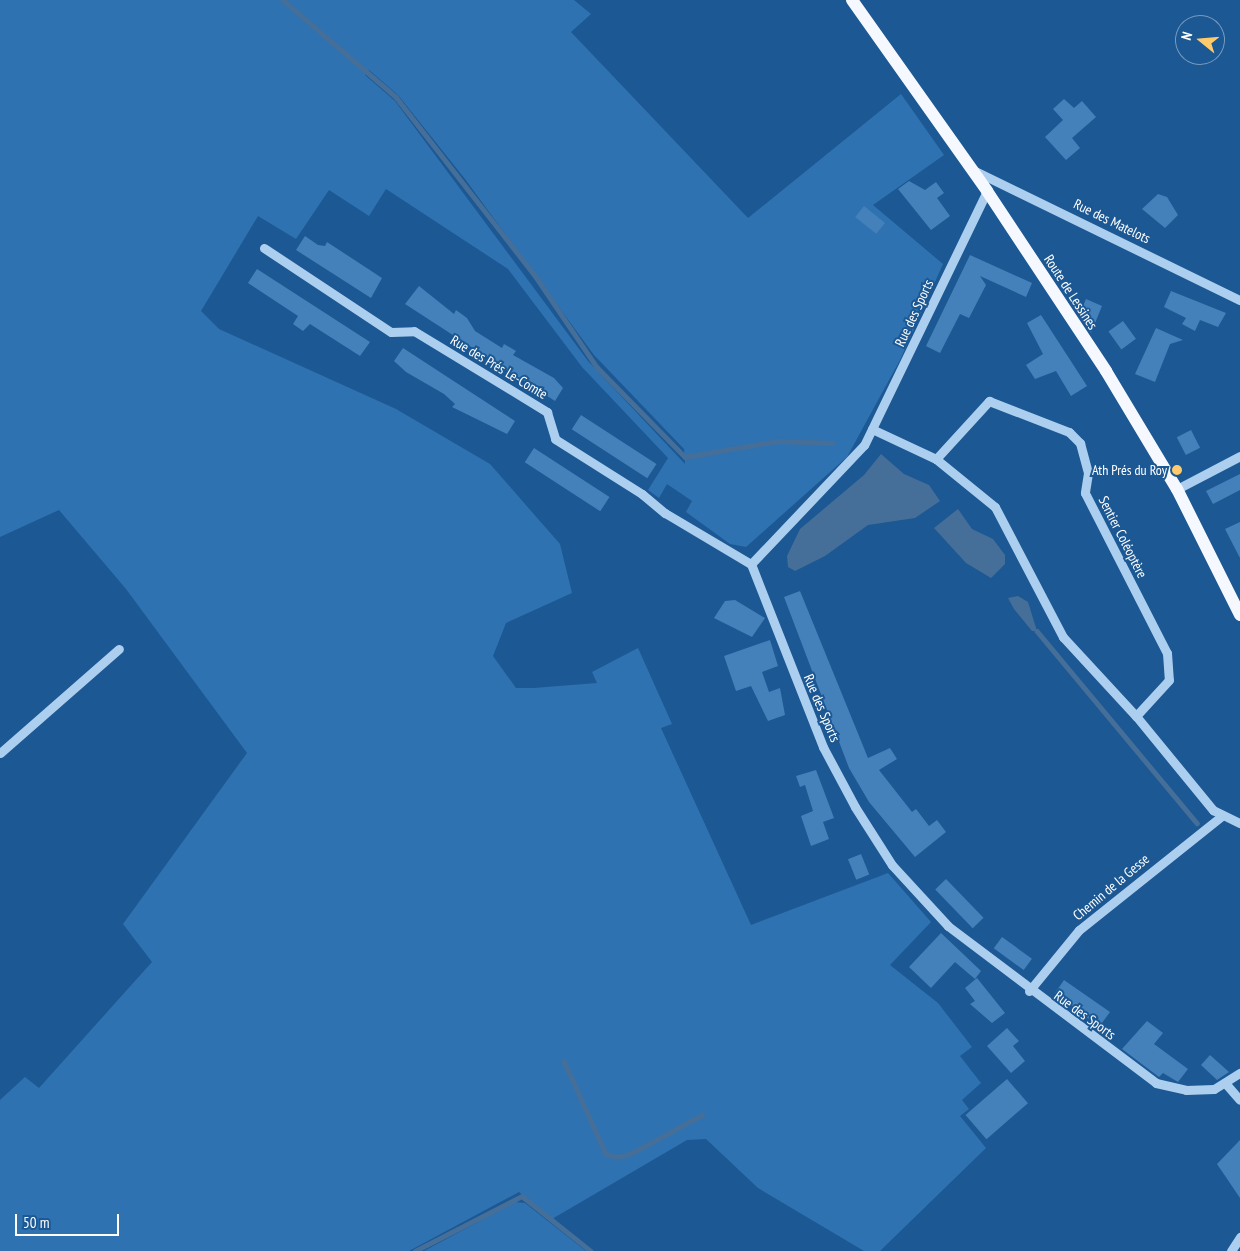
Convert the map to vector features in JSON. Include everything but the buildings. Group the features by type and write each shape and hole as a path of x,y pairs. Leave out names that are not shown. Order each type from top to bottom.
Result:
{"main road":[{"name":"Route de Lessines","path":"852,0 987,191 1106,370 1176,489 1240,613"}],"street":[{"name":"Rue des Matelots","path":"971,169 1240,300"},
{"name":"Rue des Sports","path":"987,191 864,445 751,564 823,747 892,865 948,926 1029,991 1156,1083 1186,1090 1226,1084 1240,1073"},
{"name":"Rue des Prés Le-Comte","path":"264,248 391,332 414,332 547,412 555,439 665,513 751,564"},
{"name":"Sentier Coléoptère","path":"936,459 989,401 1069,432 1080,443 1088,473 1085,493 1167,653 1169,680 1136,716"},
{"path":"872,429 936,459 995,507 1063,637 1136,716 1202,798 1222,816 1240,823"},
{"path":"1176,489 1240,456"},
{"path":"0,753 119,649"},
{"name":"Chemin de la Gesse","path":"1029,991 1079,930 1222,816"},
{"path":"1226,1084 1240,1100"},
{"path":"1231,1251 1240,1237"}],"shaded area":[{"path":"0,0 574,0 591,14 571,32 748,218 901,94 944,155 873,205 943,264 900,360 847,457 746,547 730,544 686,512 692,501 667,484 659,498 648,490 668,458 582,367 508,269 386,189 369,216 329,190 296,239 258,216 201,311 219,329 396,409 490,464 560,544 572,593 506,623 493,656 516,688 534,688 597,683 592,672 638,648 672,724 661,728 751,925 888,873 931,922 890,965 938,1003 972,1047 960,1056 981,1083 962,1100 969,1109 960,1116 986,1148 880,1251 864,1251 758,1188 706,1139 687,1140 552,1219 519,1192 409,1251 0,1251 0,1100 25,1077 39,1088 152,962 123,924 247,753 126,589 59,510 0,537","holes":["369,70 398,95 465,179 594,355 684,449 685,464 588,361 395,101 365,75"]},
{"path":"881,454 904,474 929,485 940,501 915,518 868,525 825,556 795,571 788,567 787,556 800,529 864,475"},
{"path":"958,509 972,529 993,539 1005,555 1005,564 991,578 966,563 934,528"},
{"path":"1018,596 1028,602 1037,631 1032,631 1014,609 1008,598"},
{"path":"515,1202 525,1203 586,1251 424,1251"}],"waterway":[{"path":"283,0 396,97 536,277 597,367 685,457 778,441 833,443"},
{"path":"1037,631 1197,823"},
{"path":"564,1061 606,1154 618,1157 630,1154 702,1115"},
{"path":"415,1251 522,1196 591,1251"}],"place":[{"name":"Ath Prés du Roy","path":"1177,470"}]}
